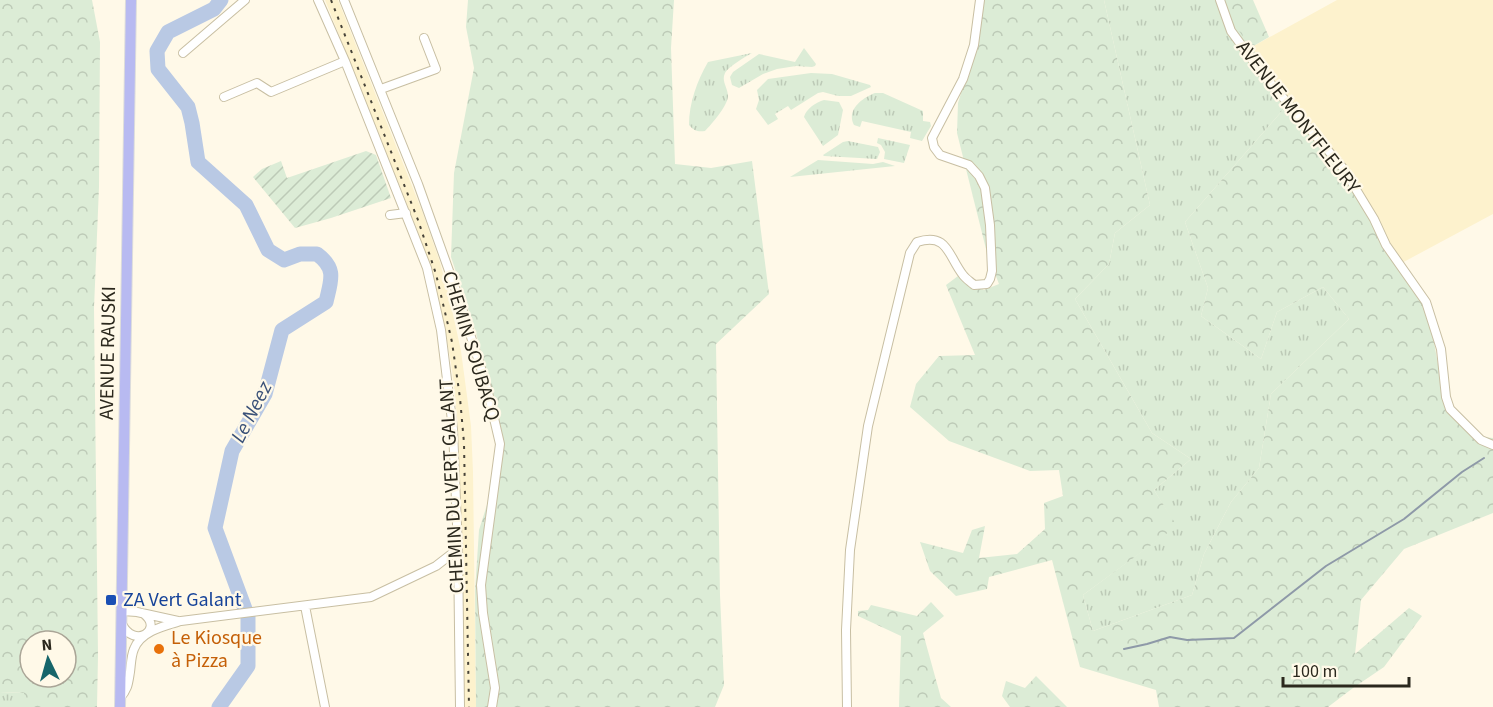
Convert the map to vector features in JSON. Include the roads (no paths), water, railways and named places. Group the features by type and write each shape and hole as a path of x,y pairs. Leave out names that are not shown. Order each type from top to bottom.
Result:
{"main road":[{"name":"AVENUE RAUSKI","path":"120,702 131,0"}],"street":[{"path":"183,53 245,0"},
{"name":"CHEMIN DU VERT GALANT","path":"318,0 345,61 427,268 441,330 453,429 458,549 460,707"},
{"name":"CHEMIN SOUBACQ","path":"344,0 418,184 458,296 486,384 500,444 481,585 495,688 492,707"},
{"path":"847,707 846,630 850,550 868,426 910,253 917,242 928,238 945,246 964,277 974,285 987,284 992,271 990,225 985,188 979,176 969,165 940,155 934,147 932,138 963,79 974,45 980,0"},
{"name":"AVENUE MONTFLEURY","path":"1220,0 1231,30 1262,73 1343,168 1374,219 1386,245 1426,302 1441,349 1446,397 1450,409 1481,440 1493,446"},
{"path":"381,89 436,69 424,38"},
{"path":"224,97 257,83 271,92 345,61"},
{"path":"390,215 406,213"},
{"path":"122,624 124,629 136,637 181,621 371,597 436,566 458,549"},
{"path":"305,606 325,707"},
{"path":"122,611 181,621"},
{"path":"120,702 128,690 135,648 151,626 144,614"}],"waterway":[{"name":"Le Neez","path":"219,707 248,666 248,617 215,528 232,451 265,394 282,330 326,302 331,275 328,265 317,254 300,254 284,260 268,250 246,205 198,162 188,107 158,69 157,51 168,32 214,9 221,0"},
{"path":"1124,649 1170,637 1187,640 1234,638 1326,566 1404,519 1462,472 1484,458"}],"railway":[{"path":"331,0 418,220 436,274 452,342 464,443 469,707"}],"place":[{"name":"ZA Vert Galant","path":"111,600"},
{"name":"Le Kiosque à Pizza","path":"159,649"}]}
